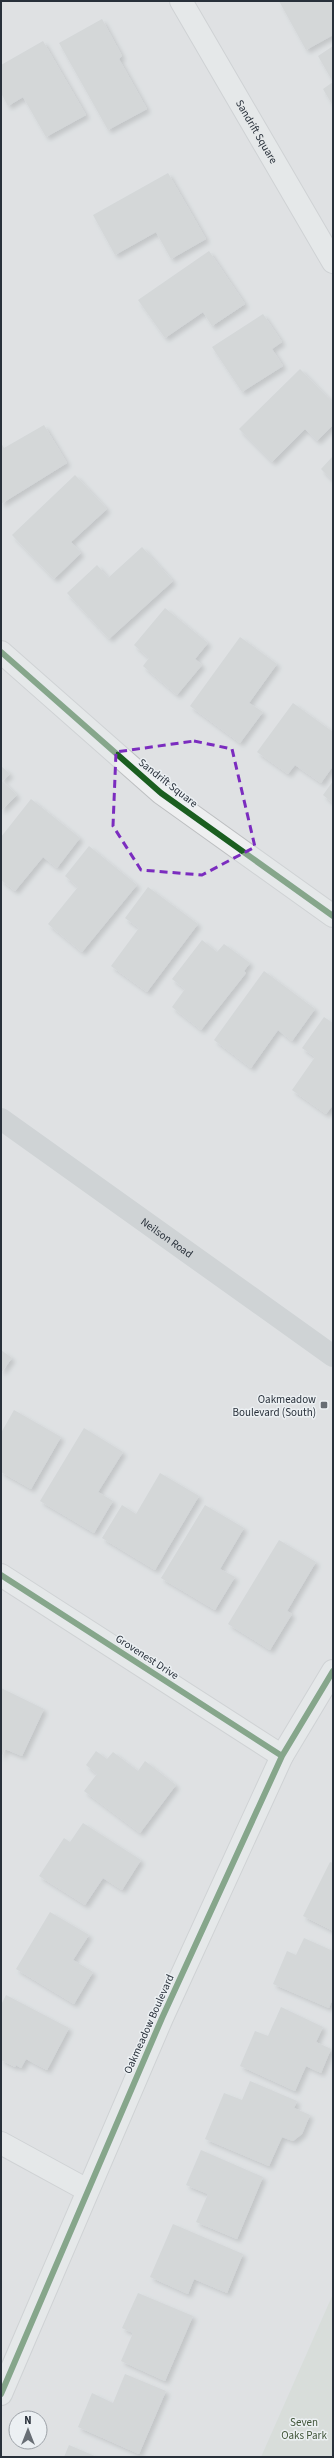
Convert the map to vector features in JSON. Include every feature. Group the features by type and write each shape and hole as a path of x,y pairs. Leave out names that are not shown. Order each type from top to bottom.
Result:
{"main road":[{"name":"Neilson Road","path":"1,1119 333,1356"}],"street":[{"name":"Sandrift Square","path":"181,1 333,262"},
{"name":"Sandrift Square","path":"1,652 161,793 333,916"},
{"name":"Grovenest Drive","path":"1,1575 282,1756"},
{"name":"Oakmeadow Boulevard","path":"1,2394 87,2190 162,2018 282,1756 333,1671"},
{"path":"1,2143 87,2190"}],"highlighted area":[{"path":"194,741 232,749 255,847 202,875 141,870 113,826 116,752"}],"green space":[{"name":"Seven Oaks Park","path":"333,2294 333,2457 261,2457"}],"building":[{"path":"279,1 333,1 333,35 306,50"},
{"path":"102,19 122,56 119,59 147,109 108,130 59,43"},
{"path":"43,41 86,115 46,137 23,97 8,106 1,93 1,65"},
{"path":"333,46 333,82 318,56"},
{"path":"333,82 333,106 323,89"},
{"path":"168,173 206,239 171,259 156,232 115,255 93,215"},
{"path":"209,251 245,304 212,326 203,312 165,338 138,300"},
{"path":"263,314 282,342 272,349 283,366 242,392 212,347"},
{"path":"300,369 333,403 333,425 317,441 305,429 272,462 239,429"},
{"path":"44,425 67,463 1,504 1,443 4,448"},
{"path":"333,456 333,481 321,469"},
{"path":"75,475 107,509 71,542 81,553 54,579 12,535"},
{"path":"142,547 173,581 109,639 67,593 97,565 108,578"},
{"path":"165,608 208,643 195,659 202,665 177,695 143,666 149,658 134,645"},
{"path":"240,637 277,664 249,703 263,712 240,743 190,706"},
{"path":"293,703 333,732 333,766 321,783 295,765 288,774 257,752"},
{"path":"1,766 10,774 2,781 17,795 1,811"},
{"path":"333,781 333,803 323,795"},
{"path":"31,799 80,838 57,868 43,857 15,891 1,880 1,837"},
{"path":"89,846 137,885 82,952 48,924 78,887 65,876"},
{"path":"148,887 198,924 147,992 111,966 139,928 125,918"},
{"path":"202,940 217,952 224,944 250,963 244,971 246,973 201,1030 172,1007 185,989 172,979"},
{"path":"264,971 315,1009 292,1041 278,1030 251,1068 214,1040"},
{"path":"324,1017 333,1023 333,1105 326,1114 292,1090 315,1057 302,1048"},
{"path":"1,1350 12,1358 1,1373"},
{"path":"14,1410 61,1437 31,1489 1,1472 1,1433"},
{"path":"84,1428 123,1452 98,1492 113,1501 94,1533 40,1501"},
{"path":"160,1473 199,1496 155,1570 102,1538 122,1505 136,1514"},
{"path":"205,1505 244,1528 220,1569 235,1577 215,1610 161,1578"},
{"path":"279,1540 316,1562 287,1611 292,1614 270,1650 228,1624"},
{"path":"1,1688 44,1709 22,1756 5,1749 1,1758"},
{"path":"96,1751 107,1759 113,1752 138,1771 145,1761 176,1785 140,1833 84,1791 97,1774 86,1765"},
{"path":"83,1823 141,1860 122,1890 103,1878 85,1905 39,1876 64,1838 70,1842"},
{"path":"330,1862 333,1863 333,1931 303,1916"},
{"path":"50,1912 89,1935 73,1960 93,1972 74,2004 16,1969"},
{"path":"304,1938 333,1951 333,1998 329,2008 273,1984 287,1951 296,1955"},
{"path":"6,1995 69,2028 47,2070 26,2059 21,2068 16,2065 15,2067 1,2060 1,2005"},
{"path":"281,2007 323,2027 316,2042 331,2049 321,2073 306,2066 295,2091 240,2066 255,2031 268,2036"},
{"path":"250,2081 297,2101 294,2108 310,2115 302,2134 293,2141 282,2137 269,2166 205,2139 224,2093 242,2100"},
{"path":"201,2150 263,2177 237,2239 196,2222 208,2194 186,2185"},
{"path":"173,2224 243,2254 227,2293 194,2279 188,2294 150,2277"},
{"path":"138,2293 193,2316 165,2381 121,2361 133,2333 122,2328"},
{"path":"125,2374 166,2391 139,2454 78,2427 92,2393 113,2403"},
{"path":"69,2445 97,2457 64,2457"}],"cycle path":[{"path":"1,652 161,793 333,916"},
{"path":"1,1575 282,1756"},
{"path":"1,2394 162,2018 282,1756 333,1671"}],"place":[{"name":"Oakmeadow Boulevard (South)","path":"324,1405"}]}
